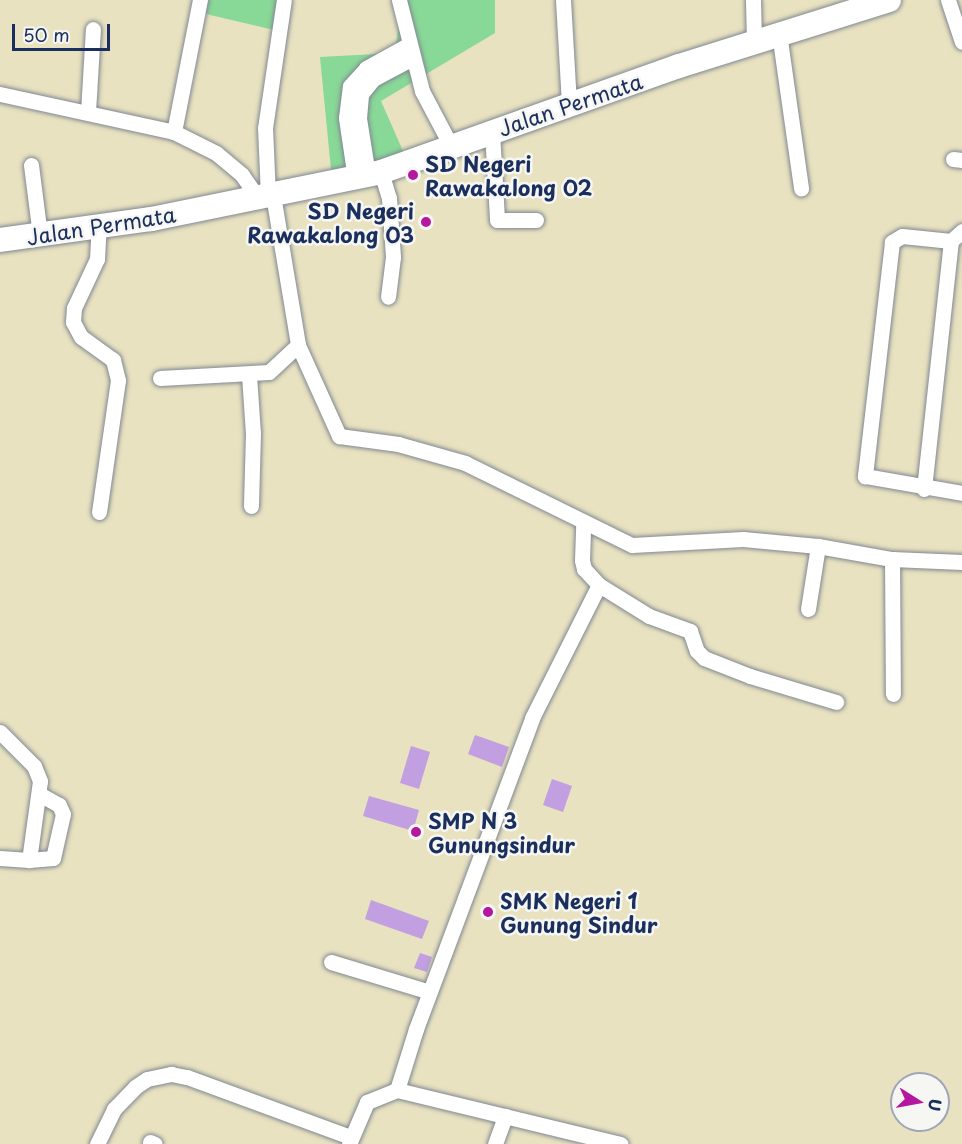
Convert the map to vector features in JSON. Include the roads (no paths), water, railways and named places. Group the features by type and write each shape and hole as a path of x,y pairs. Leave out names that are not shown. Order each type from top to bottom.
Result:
{"main road":[{"name":"Jalan Permata","path":"0,240 99,226 368,175 779,33 889,0"}],"street":[{"path":"174,132 200,0"},
{"path":"284,0 265,128 266,196 298,345 339,436 398,444 465,463 632,545 669,546 726,538 818,546 892,559 962,562"},
{"path":"399,0 409,52 422,91 451,146"},
{"path":"563,0 569,104"},
{"path":"753,0 754,42"},
{"path":"948,0 962,42"},
{"path":"88,112 93,29"},
{"path":"779,33 801,188"},
{"path":"388,297 393,257 389,198 368,175 359,117 361,94 373,79 409,52"},
{"path":"0,94 174,132 216,153 266,196"},
{"path":"492,132 497,220 536,220"},
{"path":"31,165 40,235"},
{"path":"99,226 97,259 75,308 73,322 81,337 113,360 118,380 99,512"},
{"path":"924,489 957,236 896,238 890,250 865,476 924,489 962,493"},
{"path":"160,378 249,375 269,372 298,345"},
{"path":"249,375 253,433 251,506"},
{"path":"583,522 582,560 584,569 599,585 649,616 690,631 697,651 704,658 750,676 836,702"},
{"path":"808,609 818,546"},
{"path":"892,559 893,694"},
{"path":"397,1090 430,992 532,718 599,585"},
{"path":"0,732 34,766 40,781 29,860"},
{"path":"0,858 29,860 54,857 63,814 59,805 39,794"},
{"path":"331,962 430,992"},
{"path":"97,1144 114,1109 135,1087 147,1079 171,1074 187,1077 350,1141 367,1102 397,1090 614,1143"},
{"path":"495,1144 505,1116"}],"place":[{"name":"SD Negeri Rawakalong 02","path":"413,175"},
{"name":"SD Negeri Rawakalong 03","path":"426,222"},
{"name":"SMP N 3 Gunungsindur","path":"416,832"},
{"name":"SMK Negeri 1 Gunung Sindur","path":"488,912"}]}
